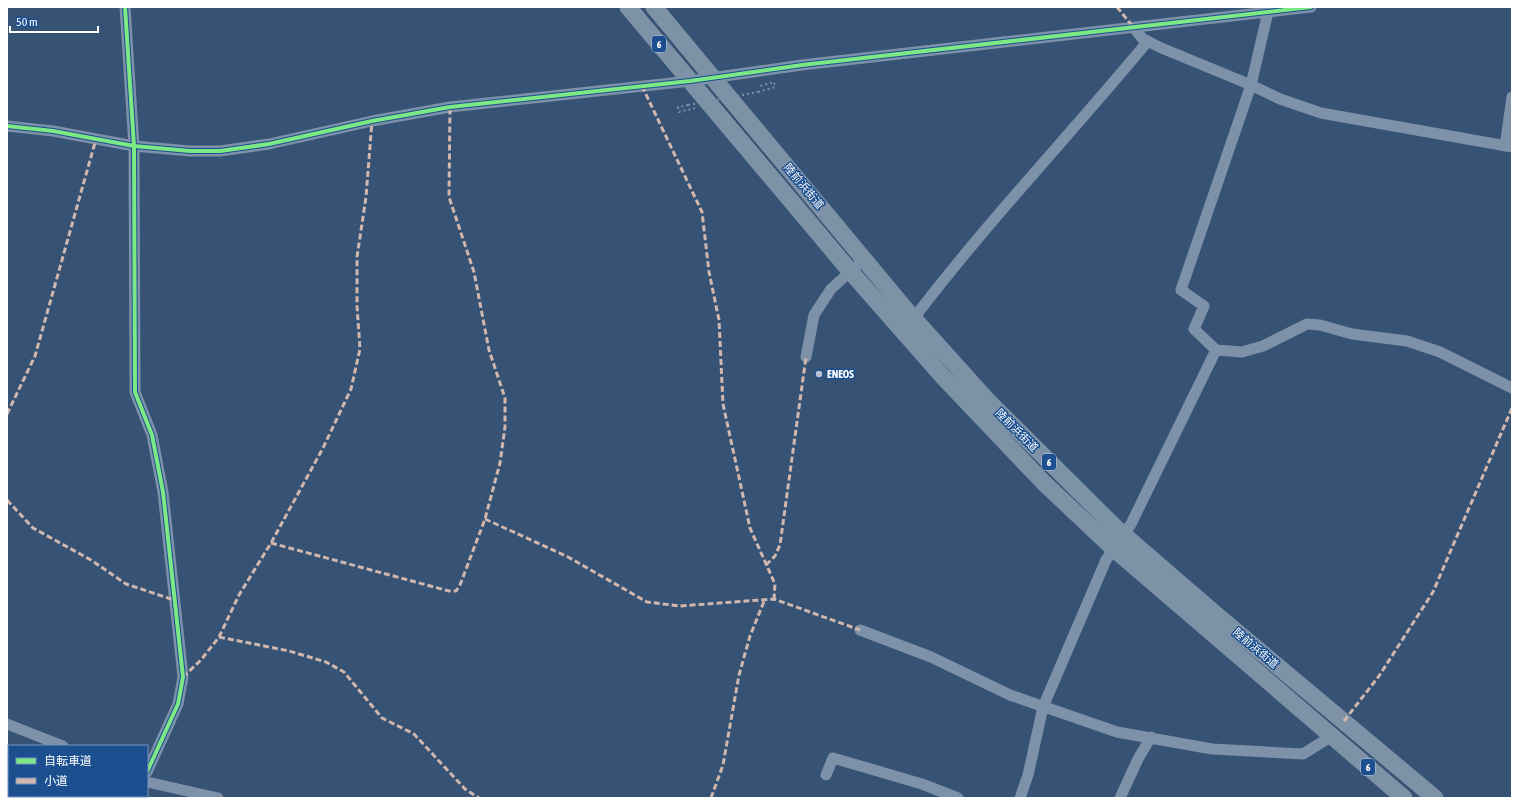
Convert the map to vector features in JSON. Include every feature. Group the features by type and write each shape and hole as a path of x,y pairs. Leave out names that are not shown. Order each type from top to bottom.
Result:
{"highway":[{"name":"陸前浜街道","path":"628,7 850,270 948,383 1044,483 1114,549 1404,798"},
{"name":"陸前浜街道","path":"654,7 864,259 987,400 1124,534 1213,612 1435,798"}],"street":[{"path":"125,7 134,146 135,392 152,435 163,492 183,677 178,704 148,770"},
{"path":"7,126 53,131 134,146 190,151 220,151 269,144 372,121 450,106 690,81 802,65 1311,7"},
{"path":"1268,12 1251,85 1181,290 1204,306 1194,329 1216,350 1242,352 1263,346 1307,324 1320,325 1352,334 1413,343 1440,352 1512,388"},
{"path":"1134,28 1142,38 1148,41 1280,99 1321,113 1509,146 1512,96"},
{"path":"914,318 953,267 1148,41"},
{"path":"806,357 814,314 831,289 850,270 864,259"},
{"path":"1020,798 1028,775 1043,707 1106,560 1131,524 1216,350"},
{"path":"860,630 931,657 1010,695 1117,732 1212,749 1303,754 1332,736"},
{"path":"7,724 60,745"},
{"path":"1120,798 1138,759 1151,737"},
{"path":"826,775 833,758 922,784 958,798"},
{"path":"148,782 218,798"}],"path":[{"path":"696,108 679,112 678,107 758,92 775,87 774,82 760,86"}],"marked path":[{"path":"1117,7 1134,28"},
{"path":"642,86 702,212 709,272 719,320 723,404 750,528 775,584 774,599"},
{"path":"271,543 449,591 456,591 460,585 485,519 500,463 505,427 505,398 489,350 474,272 449,197 450,107"},
{"path":"183,677 201,660 219,637 239,595 271,543 323,448 351,389 360,349 357,306 357,257 366,197 372,121"},
{"path":"7,414 35,356 96,139"},
{"path":"766,565 775,556 780,545 806,357"},
{"path":"1344,721 1379,676 1433,592 1512,408"},
{"path":"7,500 33,528 91,560 126,584 174,600"},
{"path":"485,519 568,557 647,602 680,606 774,599 860,630"},
{"path":"711,798 723,765 739,675 750,636 765,599"},
{"path":"219,637 289,651 326,662 344,672 382,718 414,734 465,789 479,798"}],"cycle path":[{"path":"125,7 134,146 135,392 152,435 163,492 183,677 178,704 148,770"},
{"path":"7,126 53,131 134,146 190,151 220,151 269,144 372,121 450,107 690,81 802,65 1311,7"}],"place":[{"name":"ENEOS","path":"819,374"}]}
